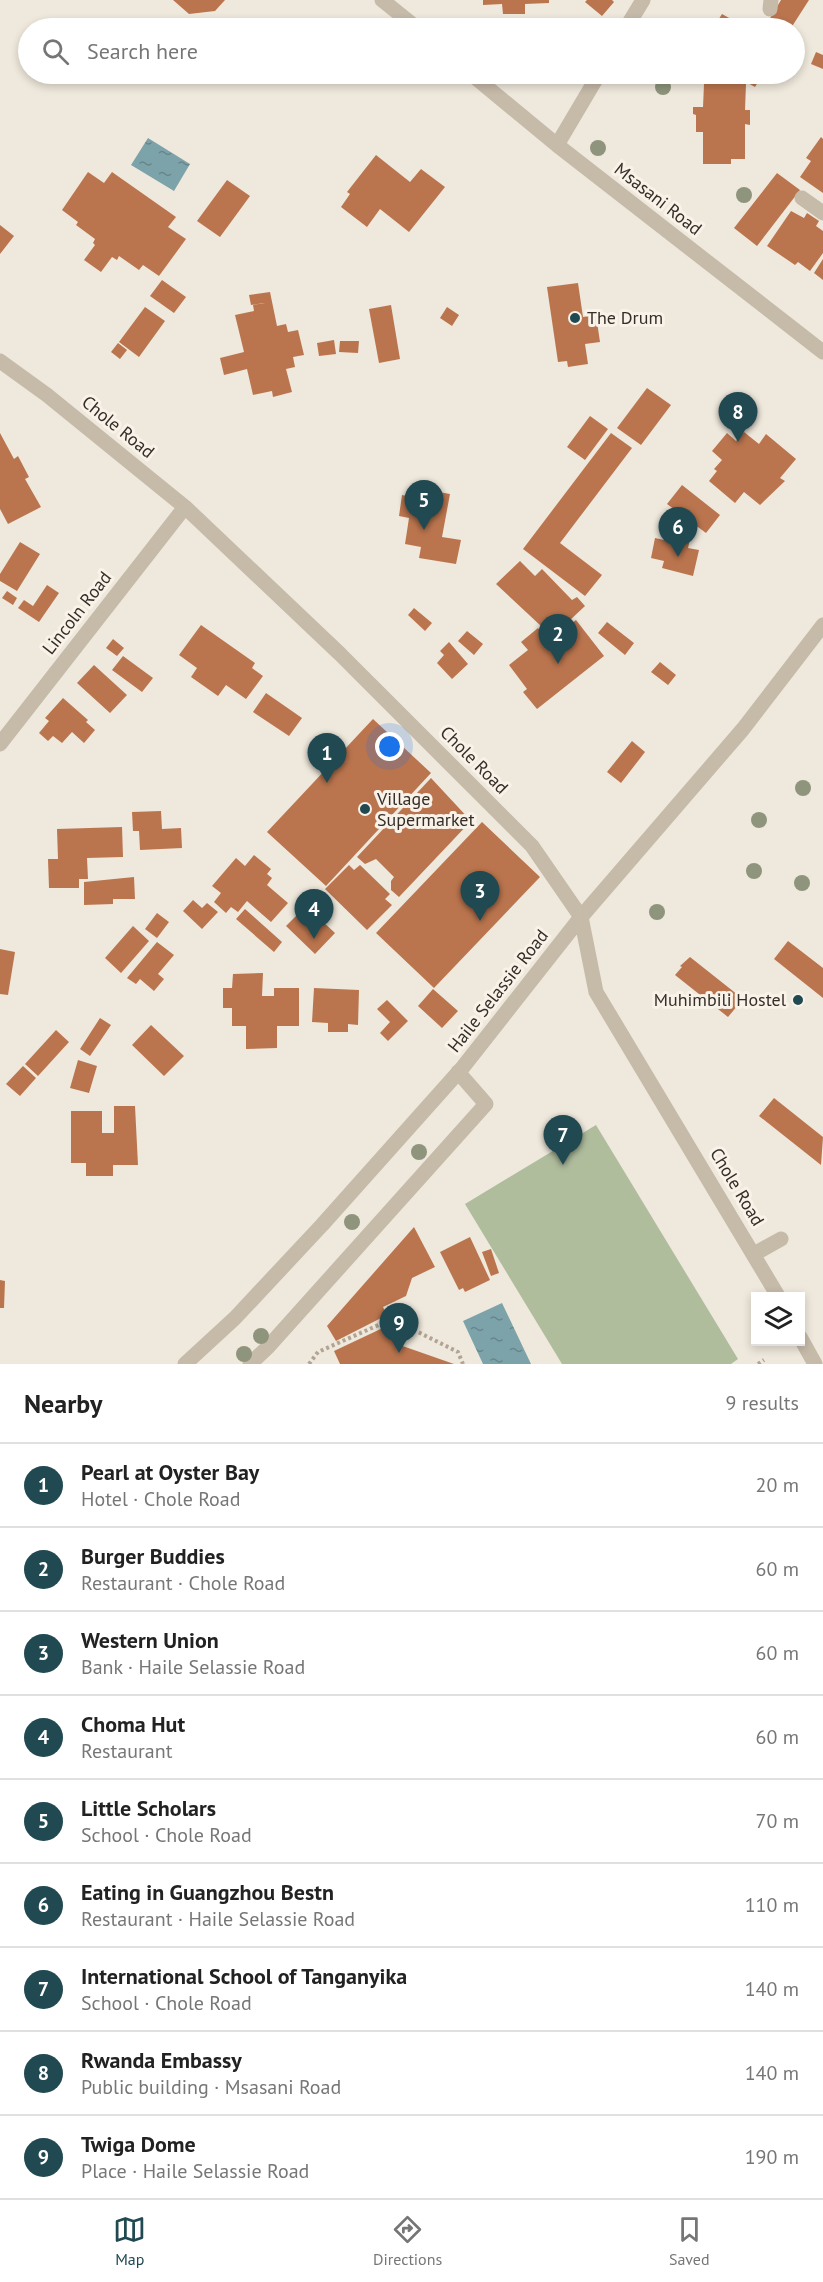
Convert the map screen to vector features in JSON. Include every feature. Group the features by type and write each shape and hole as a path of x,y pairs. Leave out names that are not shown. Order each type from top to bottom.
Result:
{"street":[{"path":"382,0 404,18"},
{"path":"632,18 643,0"},
{"name":"Msasani Road","path":"483,84 557,145 823,352"},
{"path":"557,145 593,84"},
{"path":"802,198 823,213"},
{"name":"Chole Road","path":"0,361 46,395 185,507 340,654 532,846 581,917 596,992 776,1292"},
{"name":"Lincoln Road","path":"0,744 185,507"},
{"name":"Haile Selassie Road","path":"185,1364 234,1318 322,1225 458,1072 581,917 743,729 823,625"},
{"path":"250,1364 268,1347 486,1104 458,1072"},
{"path":"754,1254 781,1239"},
{"path":"805,1345 815,1364"}],"path":[{"path":"309,1364 318,1352 392,1319 458,1352 464,1364"},
{"path":"758,1364 764,1360"}],"green space":[{"path":"596,1125 738,1359 731,1364 562,1364 465,1204"}],"water":[{"path":"148,138 190,164 174,191 131,165"},
{"path":"502,1303 531,1364 483,1364 463,1321"}],"building":[{"path":"173,0 225,0 215,11 189,14"},
{"path":"483,0 549,0 549,3 525,4 525,14 503,14 502,4 483,5"},
{"path":"587,0 612,0 614,2 602,16 585,2"},
{"path":"781,0 809,0 797,18 770,18"},
{"path":"816,52 823,55 823,69 811,64"},
{"path":"704,84 746,84 745,110 750,110 750,125 745,124 745,159 731,159 731,164 703,164 703,132 696,132 696,115 693,114 693,107 703,107"},
{"path":"821,137 823,139 823,193 800,177 811,161 806,158"},
{"path":"376,155 410,182 421,169 445,187 409,232 380,209 367,227 341,207 350,194 347,192"},
{"path":"88,172 104,183 112,172 176,217 168,227 186,239 159,276 143,265 139,270 119,256 117,260 112,257 101,272 84,260 95,245 93,243 95,239 76,225 78,222 62,210"},
{"path":"777,173 800,190 757,246 734,228"},
{"path":"227,180 250,196 220,237 197,221"},
{"path":"791,211 804,218 807,213 819,221 816,226 823,231 823,253 810,271 798,262 795,265 767,246"},
{"path":"0,225 14,236 0,254"},
{"path":"823,259 823,280 814,273"},
{"path":"162,280 186,297 174,313 150,296"},
{"path":"578,283 583,317 596,315 600,342 585,344 588,364 568,367 567,361 558,362 547,287"},
{"path":"270,292 277,326 286,324 288,332 298,330 304,355 293,357 295,367 286,369 292,392 273,397 272,391 253,395 247,369 224,375 220,358 244,352 235,315 254,311 253,305 265,303 251,305 249,295"},
{"path":"391,305 400,359 379,363 369,309"},
{"path":"145,307 165,321 139,357 119,342"},
{"path":"447,307 459,315 452,326 440,318"},
{"path":"334,340 336,354 319,356 317,343"},
{"path":"340,341 359,341 358,353 339,352"},
{"path":"118,343 127,350 120,359 111,352"},
{"path":"647,388 671,405 641,445 617,428"},
{"path":"590,416 608,429 585,460 567,447"},
{"path":"744,432 759,444 766,434 796,459 780,478 785,481 760,505 744,492 735,503 709,481 717,471 714,469 722,460 712,451 727,433 736,441"},
{"path":"0,433 14,459 18,456 29,477 25,479 41,507 8,524 0,509"},
{"path":"611,433 632,448 560,543 602,575 585,596 523,549"},
{"path":"682,485 720,515 706,533 667,504"},
{"path":"439,492 450,494 442,537 461,540 456,564 419,558 421,547 405,544 409,518 399,516 402,495 437,502"},
{"path":"667,529 691,535 688,548 699,550 693,576 662,568 664,561 651,558 655,538 664,540"},
{"path":"20,542 40,554 17,591 0,581 0,574"},
{"path":"520,561 535,576 542,569 572,600 577,597 585,606 568,622 564,617 556,625 549,618 541,626 496,584"},
{"path":"47,585 59,593 39,622 18,608 24,600 33,606"},
{"path":"7,591 17,598 13,605 2,598"},
{"path":"414,608 432,623 425,631 408,615"},
{"path":"576,620 604,656 537,709 523,692 527,689 509,665 528,650 521,642 538,628 545,636 565,621 569,625"},
{"path":"607,622 634,643 625,655 598,633"},
{"path":"201,625 255,663 252,668 263,676 246,699 226,685 218,696 191,677 197,668 179,655"},
{"path":"467,631 483,644 474,655 458,641"},
{"path":"113,639 124,648 117,656 106,648"},
{"path":"449,642 468,664 452,679 437,663 444,655 440,651"},
{"path":"123,656 153,678 142,692 112,670"},
{"path":"660,662 676,675 668,685 651,672"},
{"path":"94,665 127,695 110,713 77,683"},
{"path":"266,693 302,718 289,736 253,712"},
{"path":"63,698 88,720 86,722 95,730 84,743 72,732 62,743 53,736 48,741 39,733 49,721 45,718"},
{"path":"373,719 431,773 326,886 267,832"},
{"path":"632,741 645,752 621,783 607,772"},
{"path":"431,778 471,821 399,897 391,890 391,881 394,877 376,859 365,864 357,857"},
{"path":"161,811 162,829 181,828 182,848 140,850 139,831 133,831 132,812"},
{"path":"482,822 540,877 434,988 376,933"},
{"path":"122,827 123,857 87,858 88,879 79,879 79,888 49,888 48,859 58,859 57,829"},
{"path":"254,855 271,869 267,874 272,878 267,885 288,903 271,922 247,901 238,912 231,907 226,913 214,902 221,893 212,886 236,858 245,866"},
{"path":"349,865 354,870 360,865 390,894 385,899 392,905 367,930 325,889"},
{"path":"134,877 135,899 113,899 113,904 84,905 84,882"},
{"path":"193,900 202,908 207,903 218,912 202,929 183,911"},
{"path":"306,906 335,933 315,954 286,926"},
{"path":"245,909 282,942 274,952 236,919"},
{"path":"157,913 169,922 157,938 145,929"},
{"path":"133,926 149,941 121,973 105,958"},
{"path":"788,941 823,968 823,998 774,959"},
{"path":"157,942 174,955 158,974 164,979 154,991 140,979 136,984 127,978"},
{"path":"0,949 15,952 8,995 0,994"},
{"path":"690,957 743,999 728,1017 675,975 682,967 680,966"},
{"path":"263,973 262,996 274,996 274,988 299,988 299,1026 277,1026 277,1048 246,1049 246,1026 232,1026 232,1008 223,1008 223,988 232,988 233,974"},
{"path":"314,988 359,990 358,1025 348,1024 348,1032 328,1032 328,1023 312,1022"},
{"path":"433,989 458,1011 442,1028 418,1006"},
{"path":"387,1000 408,1021 388,1041 380,1033 390,1022 377,1009"},
{"path":"100,1018 111,1025 90,1056 80,1049"},
{"path":"151,1025 184,1056 164,1076 132,1045"},
{"path":"56,1030 69,1042 38,1076 25,1064"},
{"path":"78,1060 97,1066 89,1093 70,1088"},
{"path":"23,1066 36,1078 20,1096 6,1084"},
{"path":"774,1098 823,1137 821,1165 759,1116"},
{"path":"114,1106 135,1106 138,1165 113,1165 113,1176 86,1176 86,1163 71,1163 71,1111 102,1111 102,1133 114,1133"},
{"path":"414,1227 435,1267 412,1278 406,1296 383,1307 387,1315 336,1341 327,1326"},
{"path":"470,1237 490,1280 465,1292 463,1288 459,1290 440,1252"},
{"path":"491,1249 499,1273 491,1276 482,1252"},
{"path":"0,1280 5,1281 4,1308 0,1308"},
{"path":"387,1326 394,1343 454,1364 340,1364 334,1351"}],"place":[{"name":"The Drum","path":"575,318"},
{"name":"Rwanda Embassy","path":"738,442"},
{"name":"Little Scholars","path":"424,530"},
{"name":"Eating in Guangzhou Bestn","path":"678,557"},
{"name":"Burger Buddies","path":"558,664"},
{"name":"Pearl at Oyster Bay","path":"327,783"},
{"name":"Village Supermarket","path":"365,809"},
{"name":"Western Union","path":"480,921"},
{"name":"Choma Hut","path":"314,939"},
{"name":"Muhimbili Hostel","path":"798,1000"},
{"name":"International School of Tanganyika","path":"563,1165"},
{"name":"Twiga Dome","path":"399,1353"}]}
